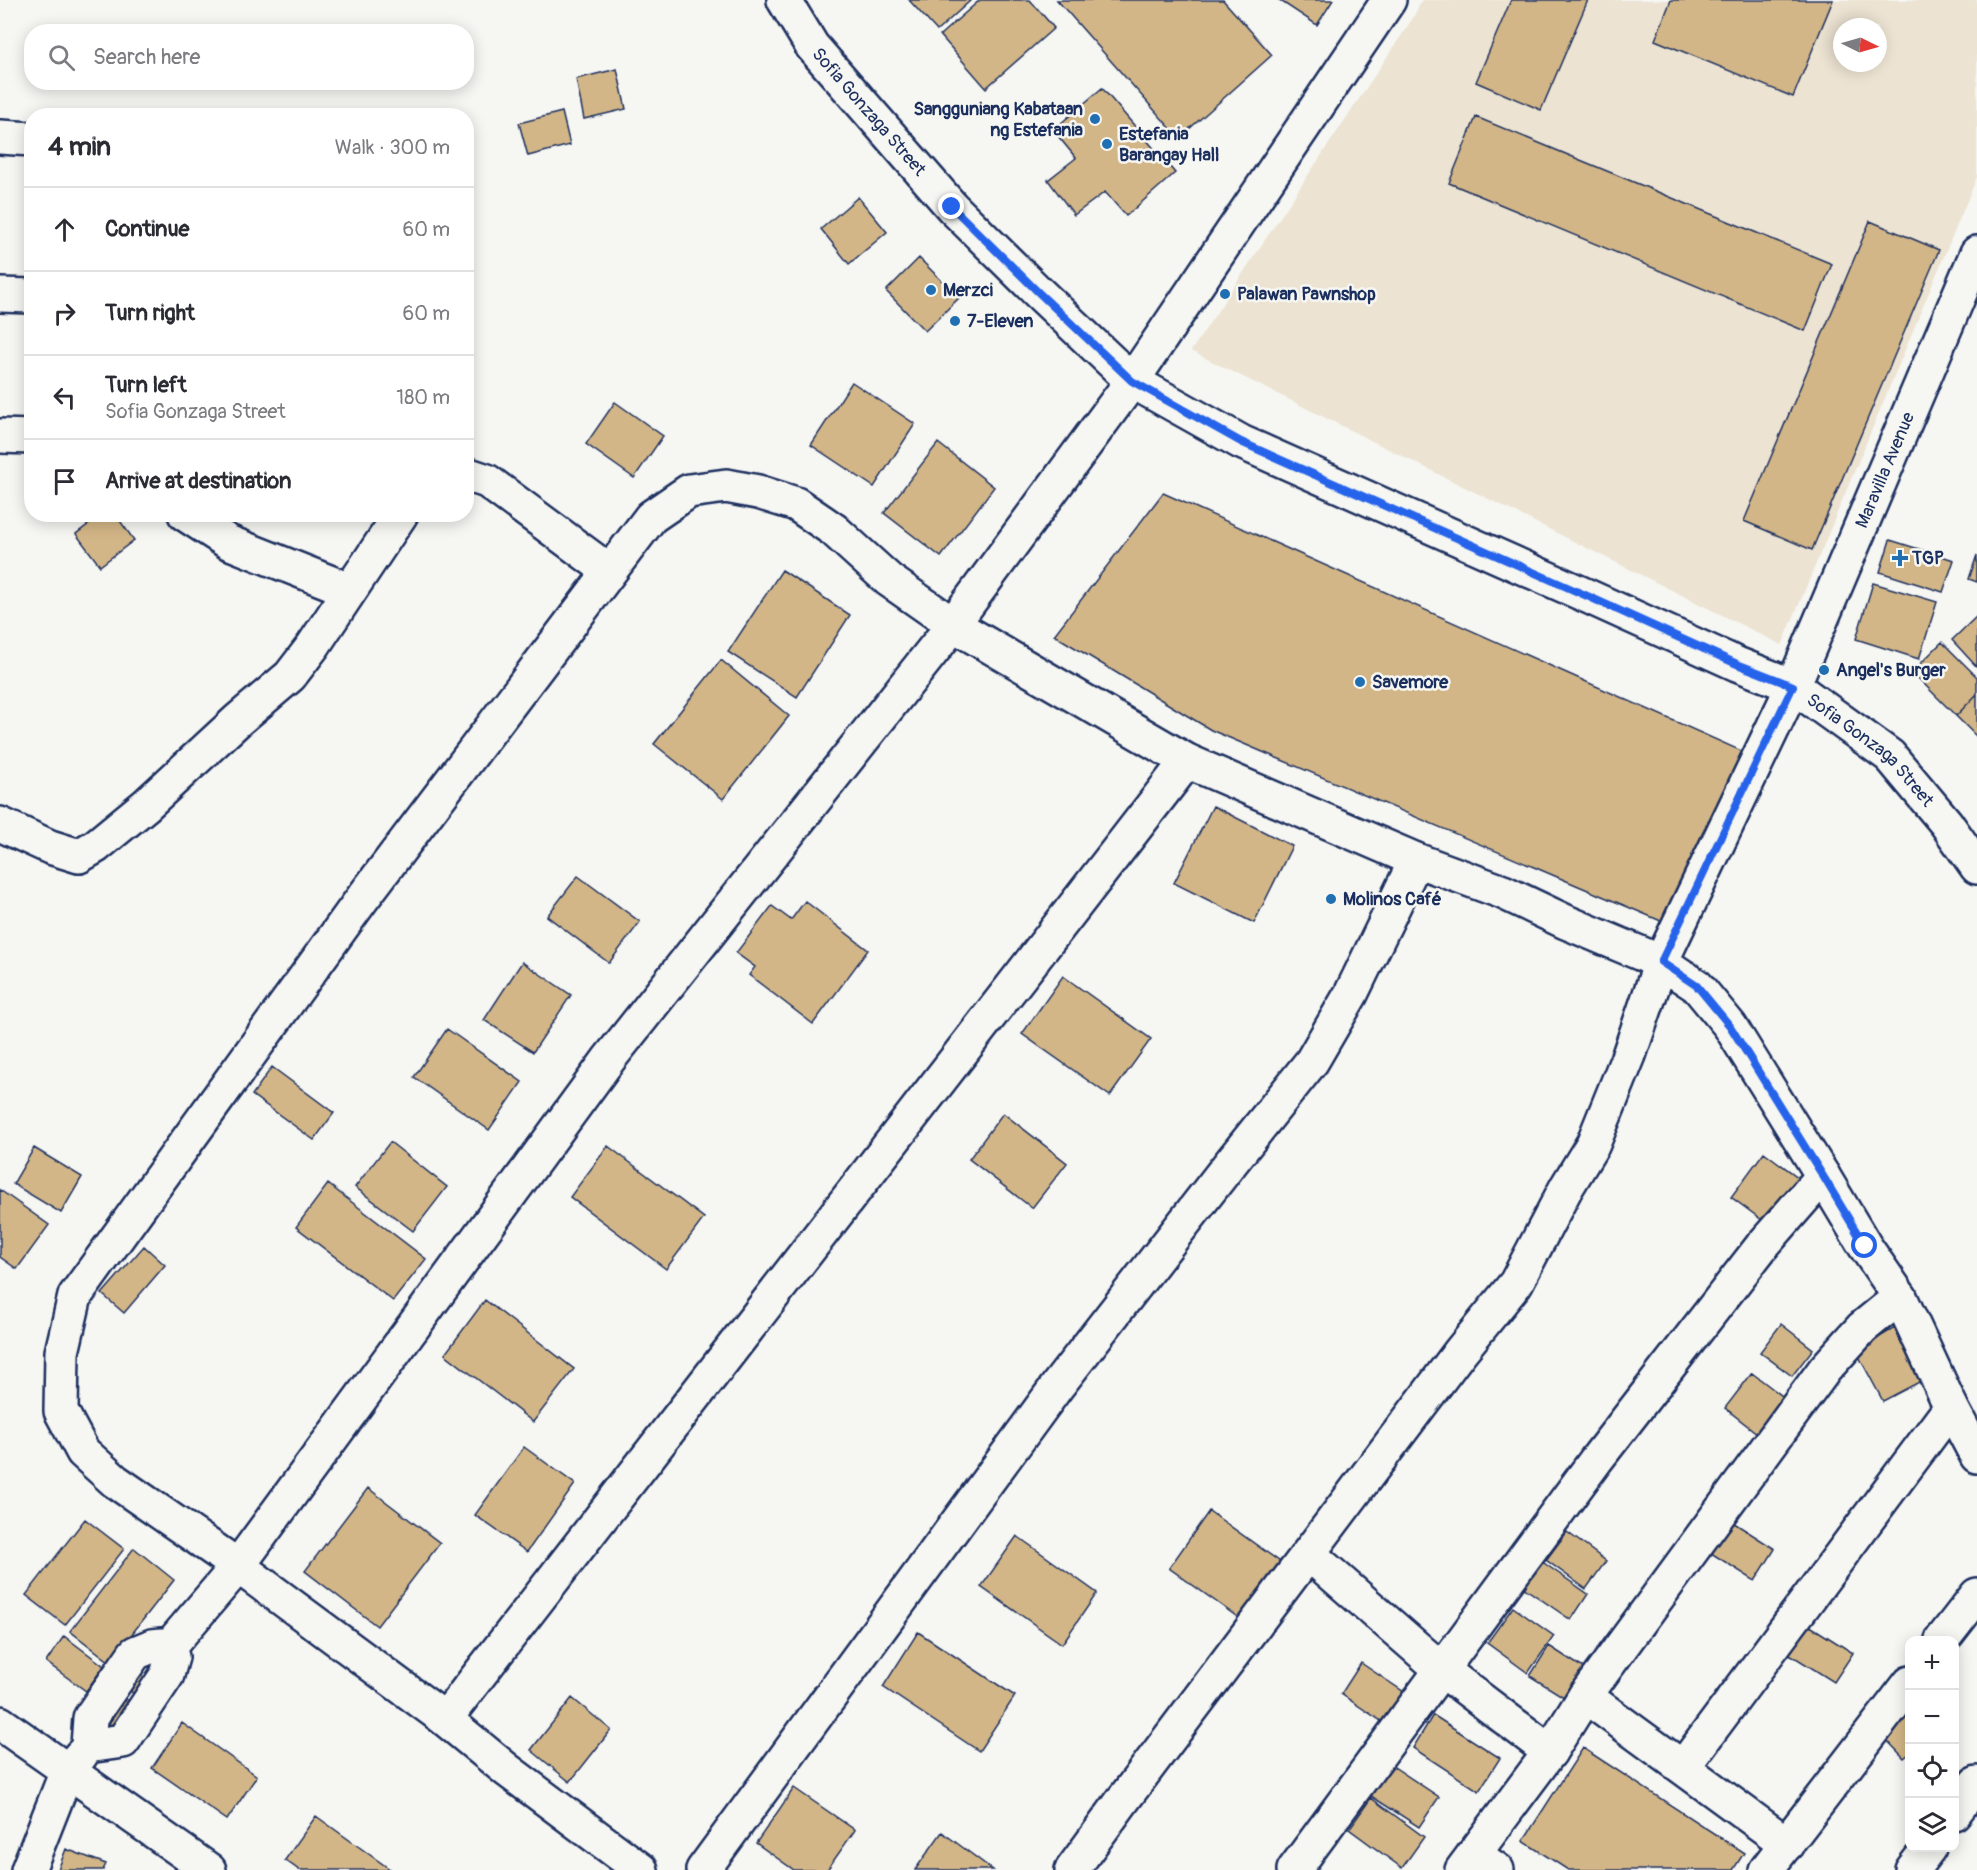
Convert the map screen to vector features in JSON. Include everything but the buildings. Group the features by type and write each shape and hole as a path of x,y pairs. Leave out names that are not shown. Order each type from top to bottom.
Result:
{"street":[{"name":"Sofia Gonzaga Street","path":"784,0 812,46 952,207 1132,381 1241,442 1737,664 1793,686 1890,756 1946,823 1977,867"},
{"path":"28,1870 68,1771 87,1746 90,1718 135,1653 152,1646 168,1648 238,1566 609,1059 952,624 1132,381 1389,0"},
{"path":"0,137 24,138"},
{"name":"Maravilla Avenue","path":"1072,1870 1460,1352 1516,1283 1566,1188 1593,1144 1629,1055 1661,962 1793,686 1977,253"},
{"path":"0,295 24,296"},
{"path":"0,436 24,437"},
{"path":"474,477 487,482 609,571"},
{"path":"641,1870 507,1770 445,1719 238,1566 115,1481 83,1452 61,1411 62,1352 75,1296 362,899 651,516 689,491 726,486 758,492 796,504 834,530 890,580 952,624 1187,761 1416,860 1503,892 1566,922 1661,962 1697,986 1730,1026 1865,1246 1900,1297 1951,1407 1977,1456"},
{"path":"197,522 228,542 349,590"},
{"path":"0,824 50,847 79,856 96,846 146,805 238,720 290,676 313,646 396,522"},
{"path":"445,1719 1187,761"},
{"path":"704,1870 1058,1385 1312,1061 1351,994 1416,860"},
{"path":"1294,1870 1596,1460 1762,1246 1823,1176"},
{"path":"1478,1865 1585,1696 1825,1369 1862,1328 1900,1297"},
{"path":"1683,1767 1951,1407"},
{"path":"1309,1554 1442,1670 1550,1752"},
{"path":"1946,1636 1977,1596"},
{"path":"1766,1870 1905,1689"},
{"path":"1585,1696 1786,1844"},
{"path":"0,1723 209,1870"},
{"path":"1959,1806 1977,1783"},
{"path":"1912,1870 1926,1852"}],"shaded area":[{"path":"1422,0 1977,0 1977,177 1782,645 1191,351 1413,18"}],"place":[{"name":"Sangguniang Kabataan ng Estefania","path":"1095,119"},
{"name":"Estefania Barangay Hall","path":"1107,144"},
{"name":"Merzci","path":"931,290"},
{"name":"Palawan Pawnshop","path":"1225,294"},
{"name":"7-Eleven","path":"955,321"},
{"name":"TGP","path":"1900,558"},
{"name":"Angel's Burger","path":"1824,670"},
{"name":"Savemore","path":"1360,682"},
{"name":"Molinos Café","path":"1331,899"}],"route":[{"path":"952,207 1132,381 1241,442 1737,664 1793,686 1661,962 1697,986 1730,1026 1865,1246"}]}
